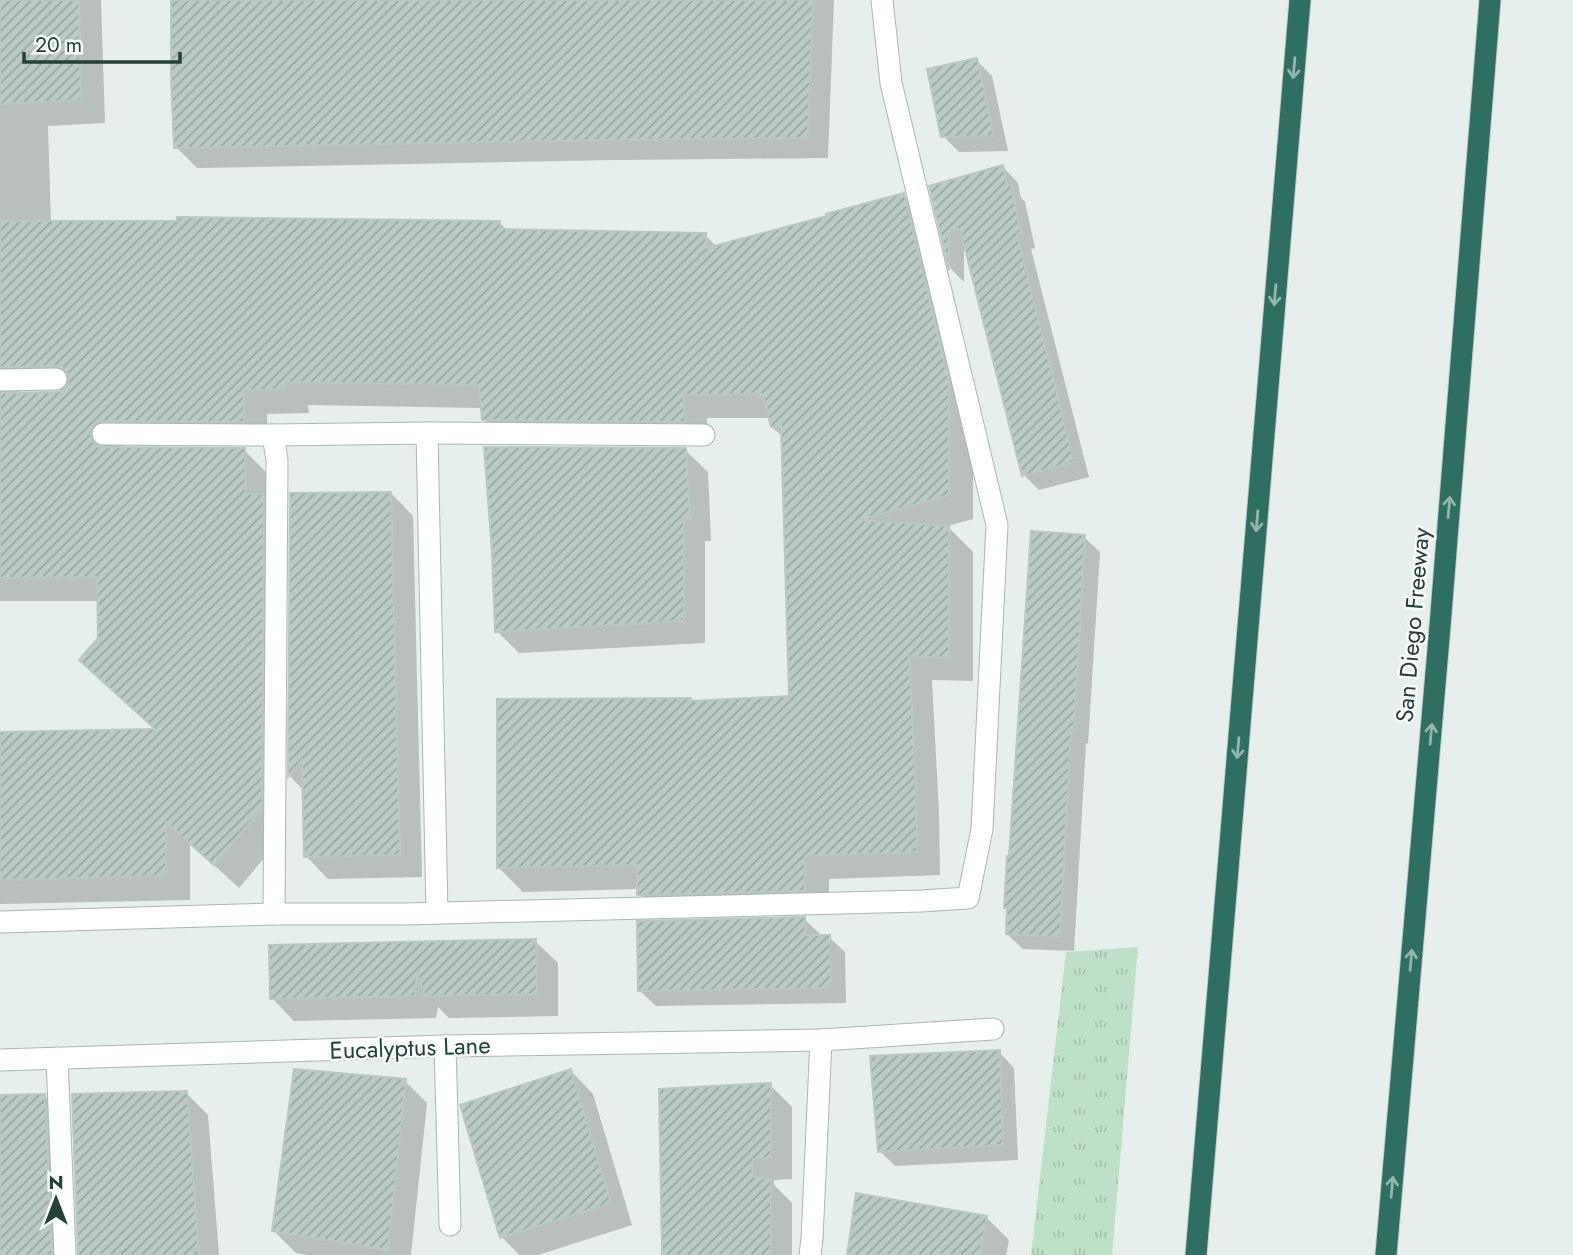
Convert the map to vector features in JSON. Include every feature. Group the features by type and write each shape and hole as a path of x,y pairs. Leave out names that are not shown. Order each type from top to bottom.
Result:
{"highway":[{"path":"1196,1255 1300,0"},
{"name":"San Diego Freeway","path":"1386,1255 1490,0"}],"street":[{"path":"0,922 968,898 982,830 998,525 891,83 882,0"},
{"path":"0,380 56,379"},
{"path":"427,433 437,913"},
{"path":"103,434 704,435"},
{"path":"273,435 277,460 274,914"},
{"name":"Eucalyptus Lane","path":"0,1060 445,1046 821,1040 993,1029"},
{"path":"810,1255 813,1239 821,1040"},
{"path":"445,1046 450,1225"},
{"path":"57,1058 65,1255"}],"green space":[{"path":"1138,947 1112,1255 1031,1255 1066,952"}],"building":[{"path":"0,0 79,0 81,100 0,104"},
{"path":"171,0 813,0 808,138 174,148"},
{"path":"977,58 994,136 941,137 927,69"},
{"path":"1003,165 1007,185 1011,185 1021,233 1017,234 1074,462 1022,476 960,229 949,230 949,270 929,186"},
{"path":"904,193 949,382 949,495 859,520 949,526 949,658 909,656 917,852 805,856 805,891 637,895 637,865 497,868 497,699 691,698 691,701 789,696 781,425 771,427 763,394 683,395 685,422 482,420 479,385 285,382 285,389 244,390 244,422 103,421 96,423 90,433 92,441 103,447 245,448 246,494 264,494 262,808 214,865 166,822 166,876 0,880 0,732 155,729 79,660 98,638 97,577 0,578 0,393 62,391 69,379 63,368 56,366 0,367 0,221 177,221 177,217 500,221 500,229 706,233 706,248"},
{"path":"484,447 686,448 690,519 684,520 684,621 495,632"},
{"path":"391,492 400,855 304,857 302,760 288,777 290,493"},
{"path":"1031,531 1085,535 1060,937 1006,934 1007,908 1004,908"},
{"path":"805,917 805,935 830,935 831,988 638,991 637,921"},
{"path":"536,939 537,994 425,996 417,973 415,996 270,999 269,945"},
{"path":"1000,1050 1003,1145 878,1152 870,1056"},
{"path":"294,1069 406,1079 388,1250 272,1231"},
{"path":"571,1069 611,1203 500,1238 460,1105"},
{"path":"771,1083 771,1158 753,1159 752,1176 771,1179 771,1255 662,1255 659,1089"},
{"path":"187,1091 199,1255 78,1255 72,1094"},
{"path":"45,1094 52,1255 0,1255 0,1095"},
{"path":"856,1193 987,1216 980,1255 847,1255"}]}
